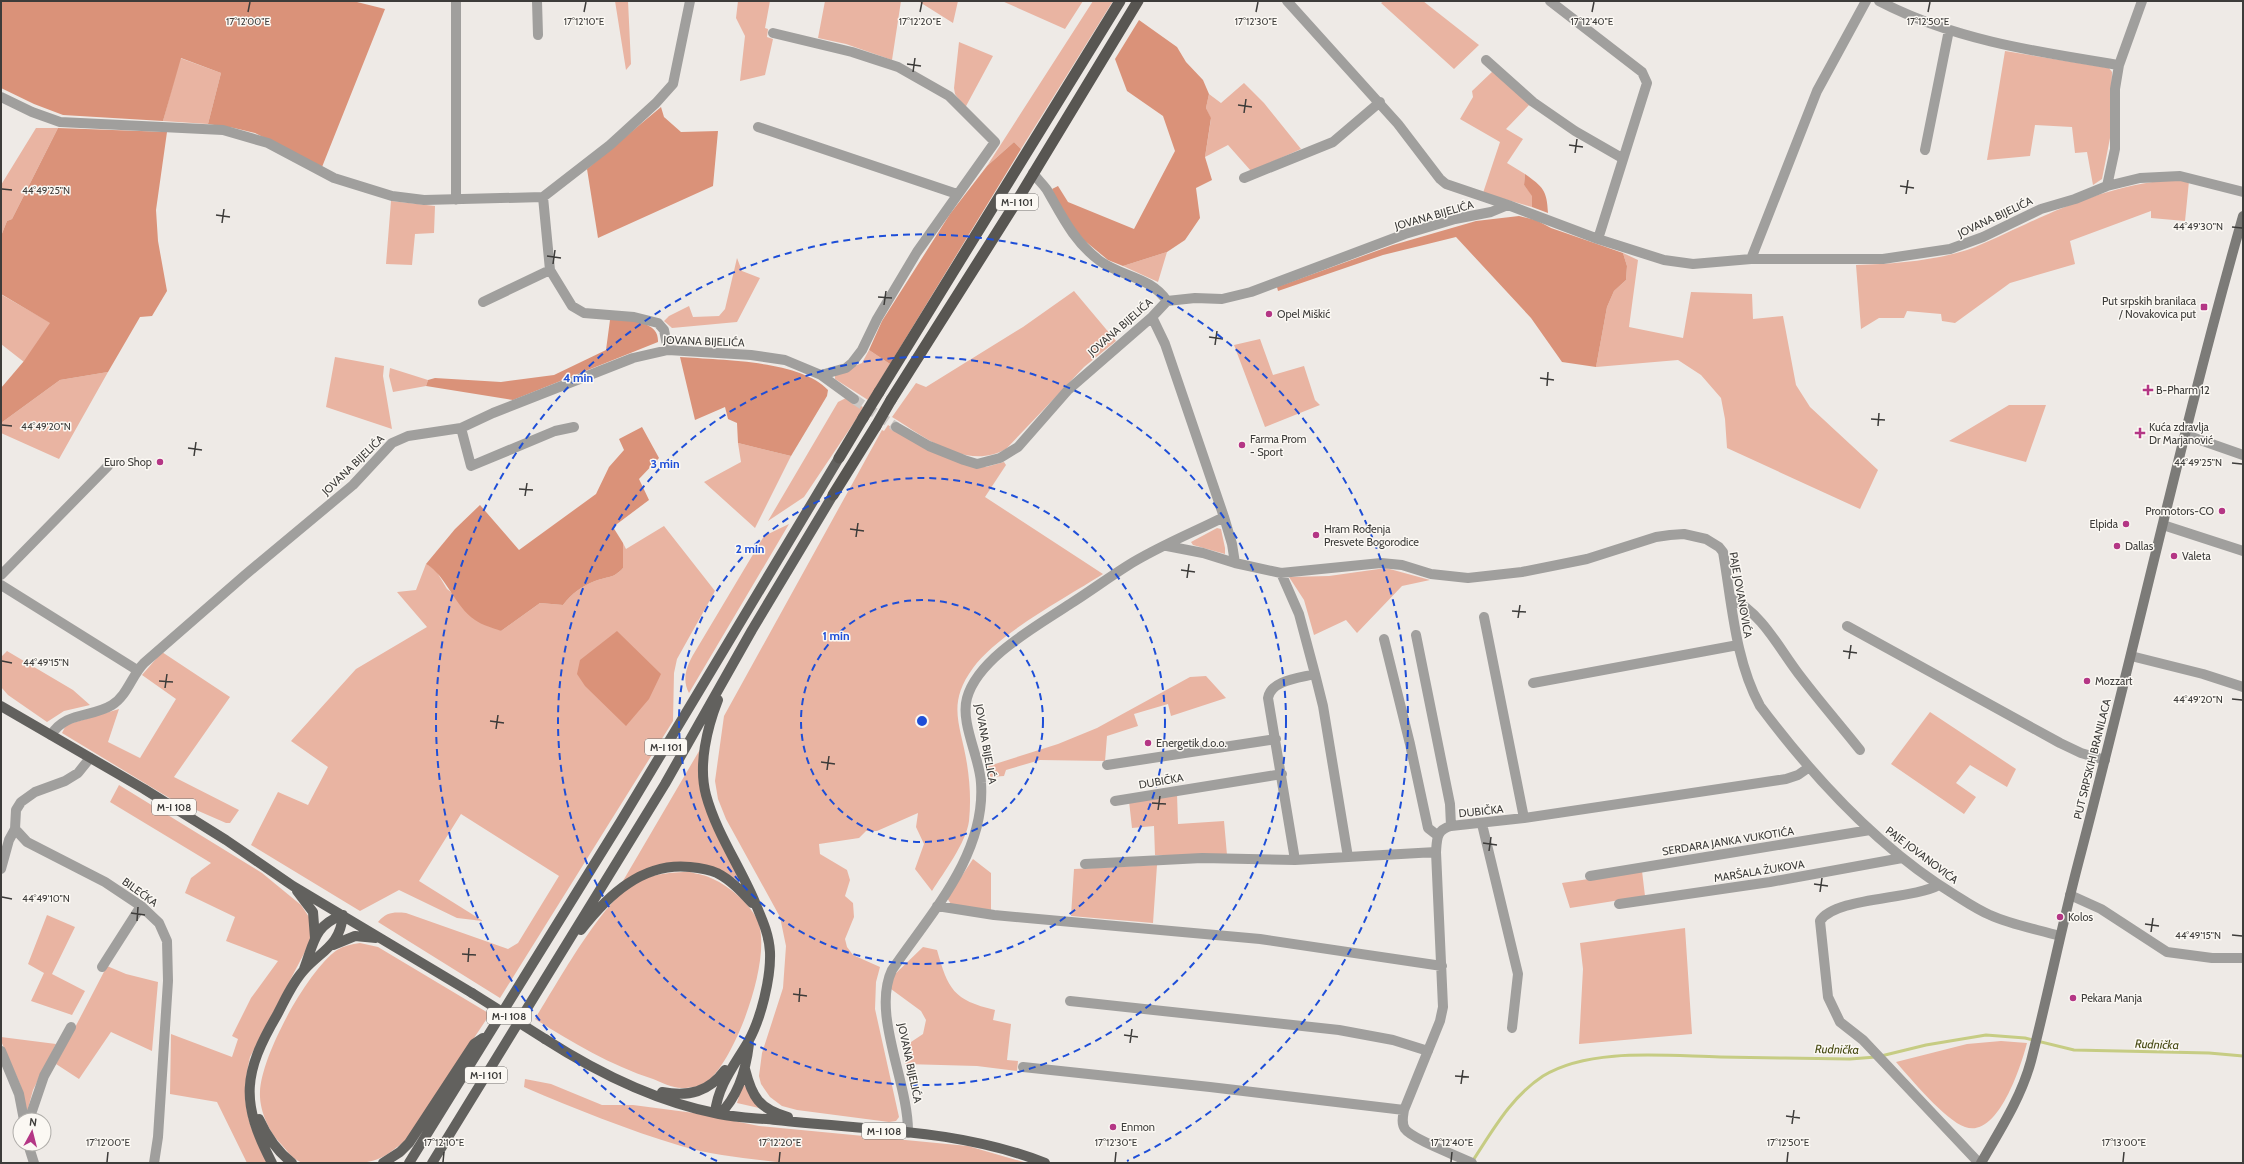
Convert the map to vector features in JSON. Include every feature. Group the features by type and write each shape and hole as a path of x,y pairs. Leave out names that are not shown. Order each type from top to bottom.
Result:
{"highway":[{"name":"M-I 101","path":"839,458 1120,1"},
{"name":"M-I 101","path":"833,496 891,400 1016,204 1138,1"}],"main road":[{"name":"PUT SRPSKIH BRANILACA","path":"1980,1163 2010,1113 2032,1053 2163,525 2243,216"},
{"name":"M-I 101","path":"409,1163 625,815 839,458"},
{"name":"M-I 101","path":"432,1163 665,784 752,630 833,496"},
{"path":"717,1113 716,1101 724,1082 747,1044 764,996 769,973 770,951 762,917 714,817 706,794 704,777 707,739 713,713 752,630"},
{"name":"M-I 108","path":"1,706 226,840 293,886 472,993 545,1039 597,1070 638,1088 663,1098 717,1113 829,1126 908,1133 977,1143 1007,1150 1044,1163"},
{"path":"541,987 587,922 615,892 633,880 655,870 679,866 707,869 732,883 757,908"},
{"path":"293,886 313,912 315,939"},
{"path":"272,1163 260,1140 251,1102 249,1088 251,1071 262,1040 304,970 315,939 324,923 343,916 342,929 337,939 304,970"},
{"path":"329,947 355,936 382,939"},
{"path":"383,1163 395,1156 409,1143 474,1044 488,1034"},
{"path":"717,1113 734,1096 745,1069 747,1044"},
{"path":"638,1088 674,1094 695,1092 712,1085 725,1070 736,1053 747,1044"},
{"path":"745,1069 751,1091 759,1102 779,1114 829,1126"},
{"path":"251,1102 267,1136 280,1152 292,1163"}],"street":[{"path":"456,1 456,200"},
{"path":"537,1 538,34"},
{"path":"1,97 32,112 60,122 223,130 268,143 319,171 358,187 408,199 456,200 543,197 610,145 656,103 673,84 690,1"},
{"name":"JOVANA BIJELIĆA","path":"1287,1 1380,102 1403,130 1434,173 1443,182 1598,239 1678,263 1751,259 1882,259 1950,249 1983,237 2036,210 2076,199 2107,186 2140,178 2180,176 2243,192"},
{"path":"1550,1 1645,75 1647,87 1622,158 1598,239"},
{"path":"1751,259 1817,91 1866,1"},
{"path":"1879,1 1906,15 1949,30 1995,43 2044,53 2119,65"},
{"path":"2107,186 2115,149 2115,90 2119,65 2142,1"},
{"path":"1925,150 1949,30"},
{"path":"773,33 852,52 898,67 949,96 994,142 957,194 899,281 862,350 846,368 826,372 820,375"},
{"path":"1486,60 1533,102 1575,131 1622,158"},
{"path":"1244,178 1333,142 1380,102"},
{"path":"758,127 957,194"},
{"path":"1033,174 1046,188 1067,227 1087,249 1100,261 1152,286 1167,301"},
{"path":"543,197 550,270 572,306 589,314 634,317 658,323 664,330 668,350"},
{"name":"JOVANA BIJELIĆA","path":"896,428 929,446 977,464 1000,458 1018,447 1068,390 1152,317 1167,301 1195,298 1222,299 1251,292 1405,234 1455,219 1491,212 1508,205"},
{"path":"483,302 550,270"},
{"path":"1152,317 1165,344 1224,517 1232,544 1234,563"},
{"name":"JOVANA BIJELIĆA","path":"51,736 56,727 63,721 79,714 103,709 118,701 137,670 245,575 353,485 392,443 408,436 461,428 493,413 633,358 668,350 769,357 785,360 820,375 854,399"},
{"path":"461,428 471,466 555,431 574,427"},
{"path":"2186,435 2243,455"},
{"path":"1,575 108,466"},
{"name":"JOVANA BIJELIĆA","path":"908,1133 907,1105 893,1048 885,995 892,970 937,906 959,871 976,835 982,789 980,771 966,715 966,700 972,686 981,672 1015,641 1128,566 1224,517"},
{"path":"2163,525 2243,551"},
{"name":"PAJE JOVANOVIĆA","path":"1168,546 1203,553 1234,563 1281,573 1381,563 1402,565 1431,574 1468,578 1522,572 1587,559 1656,537 1684,534 1706,539 1719,547 1723,552 1738,645 1749,684 1760,706 1808,768 1870,830 1902,858 1939,885 1989,915 2060,936"},
{"path":"1281,573 1299,614 1323,706 1348,857"},
{"path":"1,585 137,670"},
{"path":"1731,598 1743,604 1762,622 1800,677 1860,750"},
{"path":"1484,617 1524,818"},
{"path":"1847,626 2060,743 2081,753 2105,760"},
{"path":"1416,635 1450,804 1451,826"},
{"path":"1384,639 1410,744 1428,828 1437,835 1436,852 1442,966 1443,1007 1440,1021 1404,1110 1402,1123 1408,1132 1467,1161"},
{"path":"1533,683 1738,645"},
{"path":"2131,656 2203,674 2243,687"},
{"path":"1296,860 1269,703 1269,692 1276,684 1315,674"},
{"path":"1107,765 1276,738"},
{"path":"1,869 9,840 16,829 16,810 21,802 35,792 65,781 78,773 90,758"},
{"name":"DUBIČKA","path":"1437,835 1443,829 1451,826 1482,824 1786,779 1798,775 1808,768"},
{"name":"DUBIČKA","path":"1115,801 1282,774"},
{"path":"1482,824 1518,974 1512,1028"},
{"name":"BILEĆKA","path":"16,829 27,842 105,882 141,906 159,923 167,941 168,956 158,1138 154,1163"},
{"name":"SERDARA JANKA VUKOTIĆA","path":"1590,876 1870,830"},
{"path":"1085,864 1202,858 1296,860 1436,852"},
{"name":"MARŠALA ŽUKOVA","path":"1619,904 1770,882 1902,858"},
{"path":"1939,885 1922,892 1851,904 1823,916 1820,921 1828,997 1840,1022 1863,1040 1980,1163"},
{"path":"2070,895 2101,909 2167,952 2212,958 2243,958"},
{"path":"102,967 141,906"},
{"path":"937,906 994,915 1260,939 1442,966"},
{"path":"1070,1001 1339,1030 1393,1040 1428,1051"},
{"path":"32,1112 44,1076 71,1027"},
{"path":"1,1051 18,1094 22,1112"},
{"path":"1023,1067 1210,1086 1404,1110"},
{"path":"31,1152 34,1163"}],"shaded area":[{"path":"1,1 353,1 385,9 322,167 255,133 208,124 221,73 181,58 163,121 63,115 34,104 1,88"},
{"path":"615,1 628,1 631,64 626,70"},
{"path":"738,1 770,1 765,28 768,29 767,37 773,39 765,75 740,81 745,36 736,18"},
{"path":"825,1 901,1 892,60 846,44 818,38"},
{"path":"918,1 958,1 953,23"},
{"path":"1002,1 1083,1 1065,29"},
{"path":"1093,1 1113,1 1021,149 1014,142 987,166"},
{"path":"1384,1 1423,1 1479,45 1454,69 1381,3"},
{"path":"1139,20 1177,47 1186,62 1203,80 1209,94 1206,108 1211,118 1205,157 1212,180 1196,188 1200,218 1185,240 1167,252 1123,266 1108,260 1085,241 1064,217 1052,189 1058,186 1068,202 1134,229 1175,151 1163,116 1127,91 1115,59"},
{"path":"959,42 993,56 965,108 955,94 954,88"},
{"path":"2005,51 2109,68 2112,72 2110,138 2102,179 2093,185 2087,152 2075,153 2072,127 2035,125 2030,156 1987,160"},
{"path":"180,58 221,73 208,124 163,121"},
{"path":"1493,71 1530,104 1506,129 1523,139 1507,163 1525,174 1524,185 1532,195 1532,207 1483,193 1500,142 1460,119 1473,97 1472,91"},
{"path":"1244,83 1264,103 1301,149 1251,171 1228,145 1205,157 1211,119 1206,108 1209,94 1221,103"},
{"path":"661,107 664,117 681,132 718,131 713,186 598,238 587,169"},
{"path":"36,128 58,128 12,219 7,221 1,236 1,185"},
{"path":"58,128 167,132 156,210 158,241 167,291 152,316 140,317 108,372 60,380 1,423 1,388 24,361 50,323 1,294 1,236 7,221 12,219"},
{"path":"1014,142 1021,149 890,364 869,350 882,321 950,214 987,166"},
{"path":"1525,174 1536,182 1543,190 1547,199 1548,213 1532,207 1532,196 1524,185"},
{"path":"2170,180 2189,181 2185,221 2151,218 2151,211 2070,241 2075,264 2010,283 1955,323 1942,321 1941,314 1907,311 1904,318 1879,318 1861,329 1856,265 1912,261 1954,254 1989,241 2043,216 2078,202 2114,190 2151,182"},
{"path":"391,201 435,206 434,233 415,234 412,265 386,264"},
{"path":"1519,216 1536,220 1551,228 1623,253 1627,266 1626,280 1614,291 1607,307 1596,367 1562,362 1531,318 1456,237 1383,255 1278,291 1277,287 1393,245 1476,221"},
{"path":"1167,252 1158,282 1123,266"},
{"path":"1623,253 1638,260 1629,327 1683,338 1691,292 1752,294 1753,319 1783,316 1796,385 1810,407 1878,470 1860,509 1727,448 1725,419 1721,398 1701,375 1678,360 1596,367 1607,307 1614,291 1626,280 1627,266"},
{"path":"737,258 742,271 760,278 737,322 672,328 664,321 669,316 689,306 693,317 719,316 725,309"},
{"path":"1074,291 1116,341 1084,367 1006,449 991,455 977,456 962,454 933,442 892,417 916,383 926,387 1023,327"},
{"path":"2,295 51,323 24,362 1,344"},
{"path":"626,319 648,325 655,331 658,342 513,400 426,386 428,380 435,378 501,382 554,375 606,350 610,320"},
{"path":"1260,339 1273,375 1304,366 1315,400 1320,405 1265,427 1234,345"},
{"path":"869,350 890,364 868,400 835,379 835,374 862,363"},
{"path":"335,357 384,366 383,376 392,429 326,407"},
{"path":"680,357 758,363 780,367 815,380 828,390 827,396 791,456 738,443 737,423 728,419 725,407 695,420"},
{"path":"390,368 428,380 426,386 393,392 389,376"},
{"path":"108,372 59,459 1,433 1,423 60,380"},
{"path":"846,398 863,407 859,415 804,497 768,521 838,402"},
{"path":"2009,405 2046,405 2026,462 1949,441"},
{"path":"888,425 923,447 986,467 1004,462 1006,465 985,497 1103,574 1015,629 998,642 973,668 965,681 960,693 958,715 969,778 969,821 964,839 932,891 915,869 924,844 916,827 918,813 877,831 866,831 859,838 819,844 820,854 847,870 850,880 845,896 853,903 854,917 845,939 847,947 853,955 880,967 876,982 875,1009 899,1117 896,1121 889,1122 797,1110 782,1106 770,1097 761,1084 759,1076 762,1053 783,988 786,946 780,917 726,819 718,799 715,781 724,716 882,430 884,431"},
{"path":"642,427 659,458 639,479 649,500 613,527 623,543 623,568 616,574 586,585 574,593 563,605 540,603 501,631 475,620 468,614 445,583 433,569 426,564 455,529 480,505 519,550 596,494 609,467 624,450 619,439"},
{"path":"738,443 791,456 755,528 704,482 741,462"},
{"path":"789,524 689,693 685,679 688,665 693,655 764,536"},
{"path":"664,526 715,591 677,659 674,673 673,721 500,998 378,922 390,913 406,913 508,949 518,943 559,876 461,814 419,881 483,921 457,918 399,890 360,911 251,845 278,792 308,805 328,767 291,741 356,669 427,627 397,592 416,590 426,564 435,569 447,589 501,631 540,603 563,605 574,593 586,585 616,574 623,568 623,543 626,549"},
{"path":"1217,528 1221,529 1225,554 1193,545 1191,542"},
{"path":"1386,568 1430,580 1402,586 1357,633 1346,620 1314,635 1304,600 1289,577 1329,576"},
{"path":"617,631 661,674 649,699 626,726 585,686 577,674 580,660"},
{"path":"7,651 73,690 90,705 64,711 47,722 8,695 1,687 1,657"},
{"path":"162,652 230,697 174,777 239,810 230,823 226,823 171,799 62,733 66,725 119,709 108,742 140,758 176,699 142,675"},
{"path":"1206,676 1226,698 1171,716 1168,704 1134,714 1138,726 1107,736 1105,761 1040,760 1006,770 1004,776 990,777 987,761 995,764 1058,744 1097,728 1190,677"},
{"path":"1930,712 2016,769 2007,787 1970,765 1956,783 1976,797 1964,814 1891,764"},
{"path":"702,746 701,785 744,884 734,878 681,864 620,886"},
{"path":"119,785 262,873 301,905 309,917 312,932 309,944 250,1057 247,1073 247,1112 255,1136 269,1163 247,1163 217,1102 170,1094 171,1034 232,1057 238,1039 232,1036 251,998 278,961 226,941 235,917 185,893 191,878 211,863 110,802"},
{"path":"1177,794 1178,824 1224,821 1227,855 1155,855 1154,826 1132,828 1129,801"},
{"path":"973,859 991,873 991,910 951,904 947,898"},
{"path":"1157,865 1153,923 1071,916 1074,869"},
{"path":"1642,871 1645,896 1570,908 1562,883"},
{"path":"690,872 707,876 719,882 744,901 757,919 761,935 761,955 757,979 750,1003 731,1049 720,1067 710,1079 697,1086 682,1088 667,1085 607,1060 578,1045 535,1019 581,944 609,906 623,892 636,882 649,877 669,873"},
{"path":"47,915 75,927 52,974 85,991 72,1015 31,1001 44,973 28,964"},
{"path":"1685,928 1692,1034 1579,1044 1583,969 1580,943"},
{"path":"360,943 378,947 490,1014 406,1140 396,1148 381,1158 367,1162 300,1162 291,1156 269,1127 263,1113 260,1099 262,1076 268,1058 288,1015 312,976 337,950 348,945"},
{"path":"923,947 937,950 945,974 954,991 970,1002 995,1010 993,1020 1011,1024 1007,1060 1018,1061 1017,1071 977,1066 905,1064 908,1044 923,1034 926,1020 921,1011 891,989 893,976"},
{"path":"107,966 126,974 158,982 152,1051 111,1032 79,1079 56,1064"},
{"path":"1,1037 56,1044 33,1090 27,1112 20,1084 1,1041"},
{"path":"2001,1041 2027,1043 2013,1083 1998,1112 1988,1122 1977,1128 1965,1127 1957,1123 1938,1108 1896,1062 1967,1044"},
{"path":"525,1079 551,1084 602,1105 633,1105 694,1113 759,1126 968,1146 1027,1163 787,1163 720,1155 681,1146 602,1119 524,1087"},
{"path":"743,1083 759,1108 737,1103"}],"waterway":[{"name":"Rudnička","path":"1881,1056 1926,1045 1986,1035 2025,1038 2074,1050 2209,1053 2243,1056"},
{"name":"Rudnička","path":"1472,1162 1495,1126 1521,1094 1543,1076 1562,1067 1583,1061 1629,1055 1850,1059 1876,1057"}],"tunnel":[{"path":"854,399 896,427"}],"place":[{"name":"Put srpskih branilaca / Novakovica put","path":"2204,307"},
{"name":"Opel Miškić","path":"1269,314"},
{"name":"B-Pharm 12","path":"2148,390"},
{"name":"Kuća zdravlja Dr Marjanović","path":"2140,433"},
{"name":"Farma Prom - Sport","path":"1242,445"},
{"name":"Euro Shop","path":"160,462"},
{"name":"Promotors-CO","path":"2222,511"},
{"name":"Elpida","path":"2126,524"},
{"name":"Hram Rođenja Presvete Bogorodice","path":"1316,535"},
{"name":"Dallas","path":"2117,546"},
{"name":"Valeta","path":"2174,556"},
{"name":"Mozzart","path":"2087,681"},
{"name":"Energetik d.o.o.","path":"1148,743"},
{"name":"Kolos","path":"2060,917"},
{"name":"Pekara Manja","path":"2073,998"},
{"name":"Enmon","path":"1113,1127"}]}
